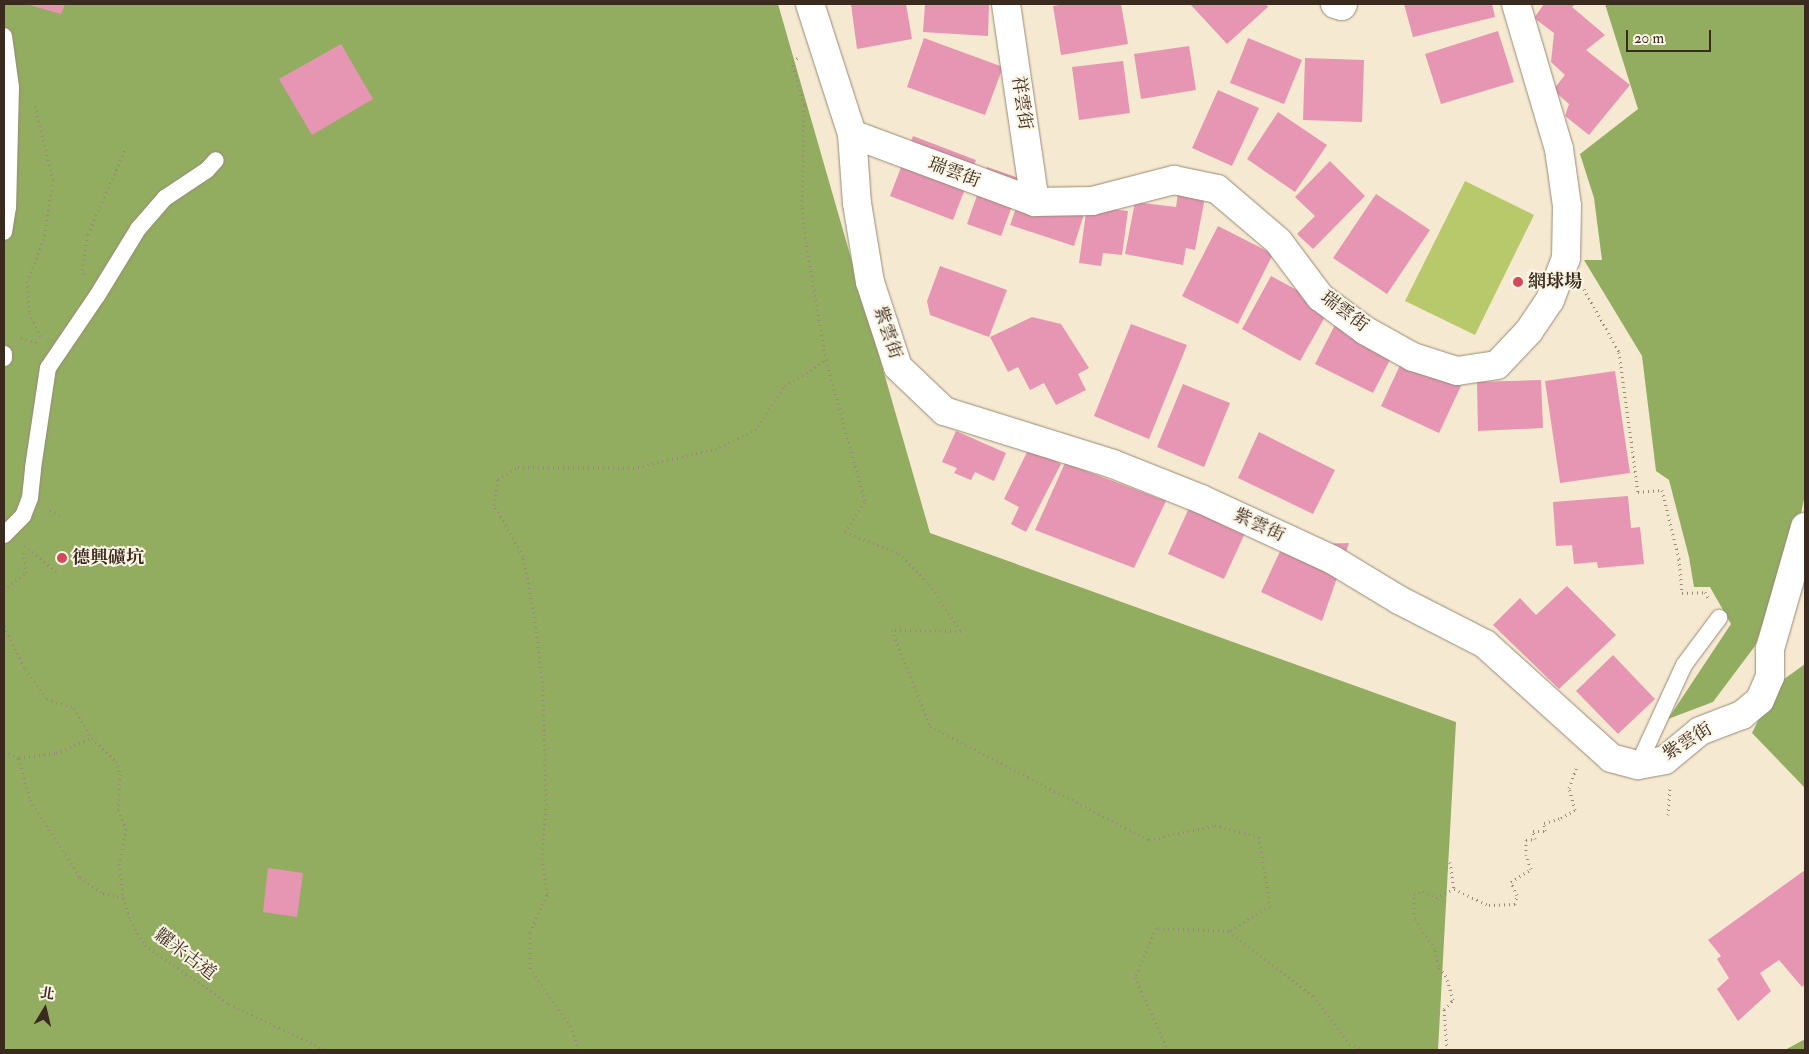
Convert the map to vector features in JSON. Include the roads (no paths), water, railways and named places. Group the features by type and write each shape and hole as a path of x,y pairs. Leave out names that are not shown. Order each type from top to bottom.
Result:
{"street":[{"name":"紫雲街","path":"810,4 852,134 857,203 870,282 894,357 898,366 944,411 1114,464 1201,499 1333,560 1399,600 1485,644 1611,758 1638,765 1664,760 1700,731 1742,714 1760,700 1770,677 1770,649 1805,527"},
{"name":"祥雲街","path":"1006,4 1035,202"},
{"path":"1335,4 1342,6 1343,4"},
{"name":"瑞雲街","path":"852,134 1035,202 1092,201 1174,180 1217,188 1278,241 1320,297 1366,330 1413,357 1457,371 1497,365 1529,331 1550,300 1566,258 1568,206 1559,149 1516,4"}],"lane":[{"path":"4,36 11,87 8,207 4,232"},
{"path":"4,535 23,516 30,498 50,365 97,296 138,229 165,198 207,170 216,160"},
{"path":"1638,765 1684,665 1719,618"}],"place":[{"name":"網球場","path":"1518,282"},
{"name":"德興礦坑","path":"62,558"}]}
